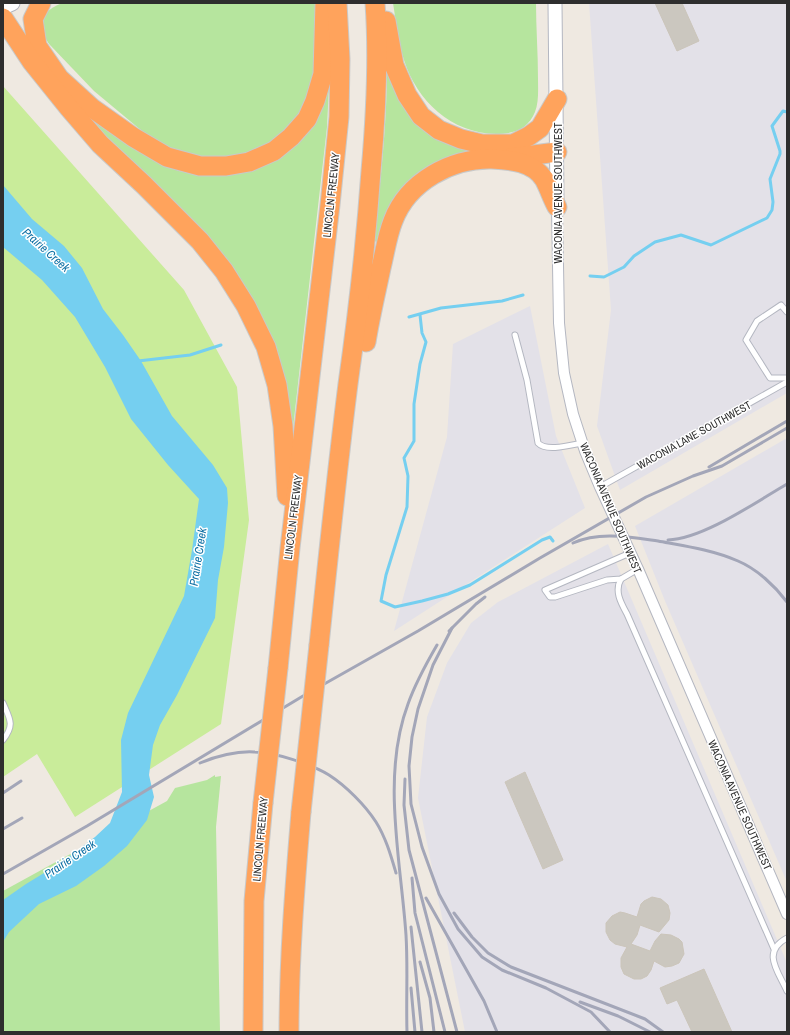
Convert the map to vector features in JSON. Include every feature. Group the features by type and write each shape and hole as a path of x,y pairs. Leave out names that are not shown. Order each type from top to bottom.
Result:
{"highway":[{"path":"37,46 33,19 41,3"},
{"path":"3,14 37,46 59,78 92,108 132,137 167,157 200,166 226,166 249,162 274,151 291,137 307,119 315,101 323,74 325,3"},
{"name":"LINCOLN FREEWAY","path":"253,1032 254,901 263,804 290,548 339,117 340,59 337,3"},
{"path":"289,1032 289,993 294,896 302,812 337,470 359,303 369,202 376,108 377,39 375,3"},
{"path":"382,3 394,65 407,96 421,116 439,130 460,139 482,144 513,144 557,147"},
{"path":"3,18 32,62 69,108 100,144 144,185 200,241 224,271 246,306 266,347 277,385 283,426 290,548"},
{"path":"513,144 529,136 540,128 557,99"},
{"path":"499,159 557,147"},
{"path":"337,470 347,446 375,296 393,220 411,192 437,172 472,160 499,159 521,162 537,172 543,179 557,207"}],"main road":[{"path":"3,6 12,3"}],"street":[{"name":"WACONIA AVENUE SOUTHWEST","path":"555,3 559,324 564,373 573,414 582,443 600,487 638,569 784,900 787,914"}],"lane":[{"path":"787,312 781,305 757,321 746,340 770,378 787,378"},
{"path":"515,335 527,380 538,444 541,447 548,448 582,443"},
{"name":"WACONIA LANE SOUTHWEST","path":"600,487 787,382"},
{"path":"630,553 545,590 550,597 556,597 607,580 621,579 638,569"},
{"path":"621,579 618,584 619,599 627,614 774,949"},
{"path":"3,703 10,720 10,731 3,740"},
{"path":"787,938 779,942 773,952 773,960 787,991"}],"shaded area":[{"path":"589,3 787,3 787,393 620,490 597,426 611,310"},
{"path":"530,306 556,436 585,508 394,631 447,437 453,344"},
{"path":"787,438 787,882 665,601 635,526"},
{"path":"608,544 787,963 787,1032 465,1032 418,798 427,717 447,663 471,623 498,602"}],"green space":[{"path":"62,3 317,3 315,76 300,114 279,135 262,148 240,155 206,158 179,153 148,136 94,91 50,45 43,32 42,21 44,15 48,11"},
{"path":"393,3 536,3 538,96 535,112 528,123 514,132 496,134 464,128 438,112 427,101 410,75 400,46"},
{"path":"387,68 394,86 478,152 457,157 378,242 374,241 381,176 387,90"},
{"path":"326,85 329,86 327,127 293,428 291,428 267,332 114,148 77,107 126,144 152,159 179,171 201,173 248,170"},
{"path":"3,86 184,290 237,387 249,520 221,724 75,817 37,754 3,777"},
{"path":"215,775 215,777 221,776 216,827 220,1032 3,1032 3,891 167,801 175,788 207,780"}],"water":[{"name":"Prairie Creek","path":"3,185 32,219 64,246 82,268 103,309 141,361 172,416 213,465 227,488 228,503 224,547 218,580 215,618 177,695 160,725 153,745 149,775 154,797 147,820 127,846 104,866 76,886 39,904 9,932 3,942 3,900 62,862 95,837 110,823 122,792 121,740 128,713 184,596 199,499 168,465 131,419 105,367 75,317 42,280 3,247"}],"building":[{"path":"655,3 682,3 699,41 677,51"},
{"path":"525,772 563,860 543,869 505,782"},
{"path":"652,897 661,899 668,905 670,913 669,920 659,932 640,925 637,935 631,944 650,951 655,941 661,934 671,935 682,942 684,954 679,963 672,966 665,967 654,961 647,976 641,979 634,979 624,974 621,967 621,958 627,947 615,944 610,940 606,932 606,923 612,916 620,912 637,917 641,904"},
{"path":"704,969 732,1032 692,1032 677,1000 667,1004 660,988"}],"waterway":[{"path":"590,276 604,277 624,267 634,256 655,242 681,235 711,245 767,218 772,210 773,202 770,179 780,154 772,126 783,111 787,112"},
{"path":"409,317 441,308 502,301 523,295"},
{"path":"420,315 422,333 426,342 420,364 414,404 414,441 404,458 408,476 407,507 386,575 381,601 395,607 448,594 470,585 542,540 550,537 553,541"},
{"path":"138,361 190,355 221,345"}],"railway":[{"path":"709,467 787,421"},
{"path":"3,874 87,826 303,696 418,631 646,497 693,476 722,466 787,428"},
{"path":"668,540 682,538 713,527 787,484"},
{"path":"573,543 593,537 615,536 658,541 709,551 745,564 759,573 787,602"},
{"path":"449,631 485,597"},
{"path":"452,628 433,665 418,709 412,737 409,766 411,804 422,847 439,894 458,929 482,957 502,970 546,988 591,1012 610,1032"},
{"path":"407,1032 407,947 395,819 394,789 396,760 400,732 408,704 421,674 437,645"},
{"path":"200,763 234,753 262,753 292,759 329,775 355,796 376,822 380,828 396,873"},
{"path":"405,779 404,805 409,850 457,1032"},
{"path":"3,793 21,781"},
{"path":"3,829 22,818"},
{"path":"412,878 415,913 445,1032"},
{"path":"426,898 484,1001 497,1032"},
{"path":"454,913 472,937 488,953 511,967 645,1019 663,1032"},
{"path":"411,927 422,1032"},
{"path":"420,962 430,998 434,1032"},
{"path":"411,988 415,1032"},
{"path":"580,1002 618,1016 650,1032"}]}
